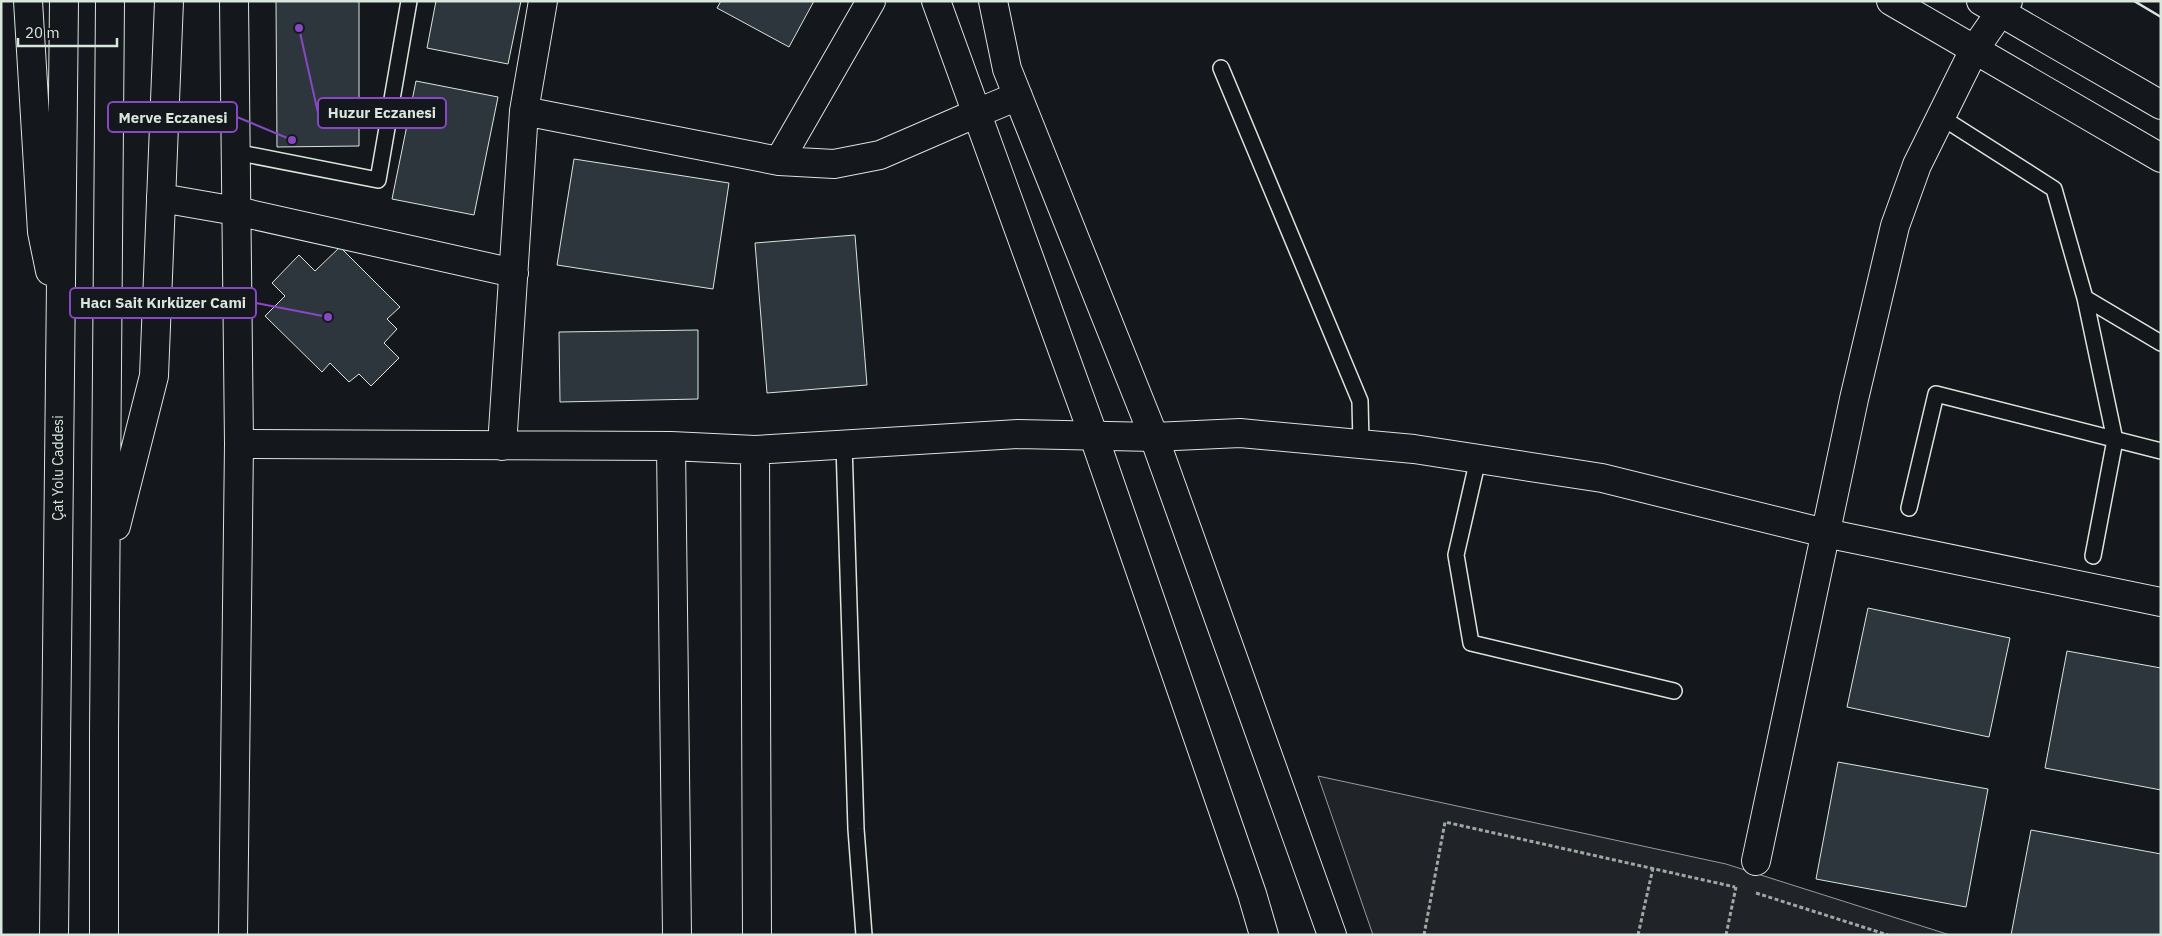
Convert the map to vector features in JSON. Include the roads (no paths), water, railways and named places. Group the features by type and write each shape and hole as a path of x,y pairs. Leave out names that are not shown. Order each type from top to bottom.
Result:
{"main road":[{"path":"28,1 42,232 59,318"},
{"name":"Çat Yolu Caddesi","path":"54,935 59,318 63,185 64,1"},
{"path":"104,935 110,1"},
{"path":"105,568 154,376 169,1"},
{"path":"234,1 239,444 234,935"},
{"path":"502,446 524,111 543,1"},
{"path":"778,161 871,1"},
{"path":"936,1 1093,434 1249,884 1264,935"},
{"path":"993,1 1007,69 1154,437 1332,935"},
{"path":"1891,1 2161,158"},
{"path":"1756,861 1854,399 1895,226 1917,165 1997,5 2161,105"},
{"path":"524,111 778,161 834,164 880,155 1018,96"},
{"path":"161,198 236,211 514,274"},
{"path":"239,444 671,446 755,450 1018,434 1093,434 1154,437 1240,433 1361,444 1602,478 1825,533 2161,602"},
{"path":"671,446 677,935"},
{"path":"755,450 757,935"}],"lane":[{"path":"236,152 378,180 409,1"},
{"path":"1221,68 1360,401 1361,444"},
{"path":"1941,117 2054,189 2085,298 2115,440 2093,556"},
{"path":"2085,298 2161,343"},
{"path":"1909,508 1936,394 2161,451"},
{"path":"844,445 856,829 864,935"},
{"path":"1478,459 1456,555 1471,643 1674,691"}],"place":[{"name":"Huzur Eczanesi","path":"299,28"},
{"name":"Merve Eczanesi","path":"292,140"},
{"name":"Hacı Sait Kırküzer Cami","path":"328,317"}]}
